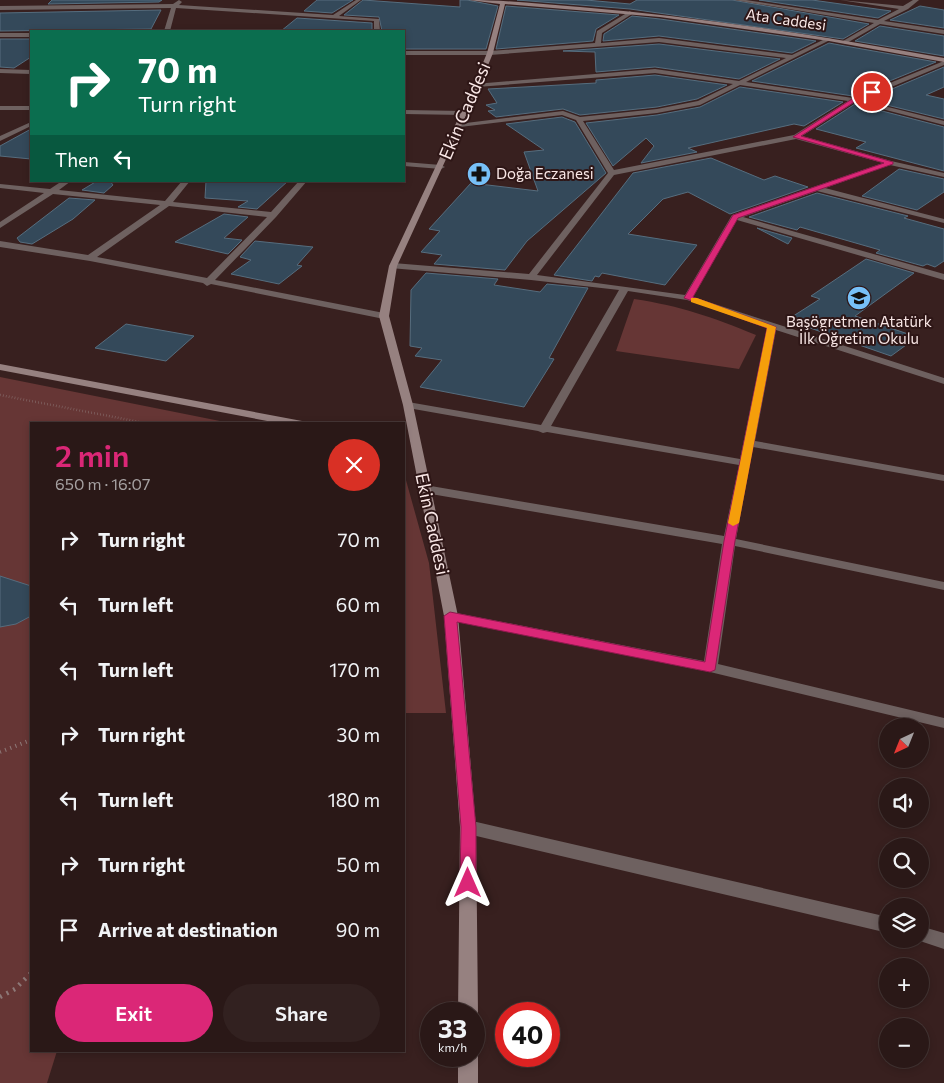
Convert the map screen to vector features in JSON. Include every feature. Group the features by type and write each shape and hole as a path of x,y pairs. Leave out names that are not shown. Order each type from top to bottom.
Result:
{"street":[{"path":"167,30 174,6 180,0"},
{"path":"334,17 359,0"},
{"name":"Ata Caddesi","path":"471,0 503,1 630,13 829,39 944,62"},
{"path":"736,0 944,32"},
{"path":"842,0 906,8"},
{"path":"845,42 918,0"},
{"name":"Ekin Caddesi","path":"468,1002 468,827 450,616 425,489 410,444 408,405 384,316 393,266 441,167 477,85 490,53 503,1"},
{"path":"0,8 174,6 378,20 377,30"},
{"path":"598,44 599,32 630,13"},
{"path":"0,35 30,35"},
{"path":"405,112 462,119 563,113 580,119 657,111 700,103 829,39"},
{"path":"405,53 490,53 660,40 792,57"},
{"path":"531,277 612,173 796,137 854,100 944,62"},
{"path":"22,71 30,67"},
{"path":"0,71 30,72"},
{"path":"477,85 655,71 854,100 944,123"},
{"path":"0,108 30,108"},
{"path":"580,119 612,173"},
{"path":"0,139 30,124"},
{"path":"796,137 890,163 944,175"},
{"path":"688,298 735,217 890,163"},
{"path":"405,164 441,167"},
{"path":"0,226 66,182"},
{"path":"90,258 167,204 185,182"},
{"path":"207,283 273,215 301,182"},
{"path":"0,186 273,215"},
{"path":"819,189 944,221"},
{"path":"735,217 944,276"},
{"path":"0,244 90,258 207,283 384,316"},
{"path":"393,266 531,277 625,288 688,298 772,327 944,381"},
{"path":"543,430 625,288"},
{"path":"710,667 729,541 772,327"},
{"path":"0,367 291,422"},
{"path":"408,405 543,430 746,463"},
{"path":"750,443 944,478"},
{"path":"425,489 729,541 944,586"},
{"path":"450,616 710,667 944,723"},
{"path":"468,827 879,923"},
{"path":"929,937 944,941"},
{"path":"468,1067 468,1083"}],"path":[{"path":"0,395 140,422"},
{"path":"0,752 30,740"},
{"path":"0,997 15,989 30,974"}],"shaded area":[{"path":"634,299 696,313 756,335 739,369 616,351"},
{"path":"0,377 225,422 30,422 30,1052 57,1052 47,1083 0,1083"},
{"path":"405,477 429,563 446,713 405,713"}],"building":[{"path":"52,0 162,0 159,2 48,4"},
{"path":"317,0 353,0 332,13 304,11"},
{"path":"363,0 460,7 460,0 467,0 498,6 486,49 405,49 405,30 382,30 379,17 344,15"},
{"path":"517,0 586,0 630,4 637,0 732,0 869,24 843,39 630,9"},
{"path":"759,0 812,0 891,11 878,18"},
{"path":"506,6 619,15 596,29 593,41 496,49"},
{"path":"920,6 944,10 944,28 890,20"},
{"path":"161,10 151,29 0,31 0,13"},
{"path":"632,16 816,41 792,53 659,36 603,41 604,34"},
{"path":"297,18 372,23 372,30 282,30"},
{"path":"880,26 944,36 944,56 855,41"},
{"path":"0,39 30,39 30,58 14,68 0,67"},
{"path":"829,43 936,62 853,96 752,81"},
{"path":"659,44 780,59 739,79 655,67 596,72 595,52 563,51"},
{"path":"944,67 944,87 926,95 944,99 944,119 866,100"},
{"path":"655,75 727,85 697,99 657,107 580,115 563,109 496,117 488,111 495,110 486,105 497,103 488,89 596,83 596,80"},
{"path":"740,87 843,102 804,126 794,124 688,148 697,152 641,163 654,146 646,138 613,166 586,123 657,115 700,107"},
{"path":"855,104 944,127 944,171 856,148 866,142 816,129"},
{"path":"562,117 575,122 606,173 527,241 505,270 434,264 442,255 421,252 440,231 429,229 471,183 538,191 524,152 544,150 506,124"},
{"path":"30,130 30,159 0,156 0,146"},
{"path":"711,158 764,180 775,176 808,187 730,214 688,192 663,199 628,234 697,245 665,285 602,273 599,277 595,276 592,281 554,275 633,173"},
{"path":"899,169 944,179 944,192 917,210 862,196"},
{"path":"95,182 111,182 113,185 104,193 82,190"},
{"path":"206,182 287,182 257,209 238,207 248,201 205,198"},
{"path":"817,193 908,216 904,218 944,229 944,261 935,267 927,264 923,266 876,253 880,250 800,227 797,230 749,217"},
{"path":"69,198 95,200 73,219 32,244 20,242 17,238"},
{"path":"224,214 248,217 224,238 242,240 228,254 175,242"},
{"path":"757,228 792,238 788,244"},
{"path":"255,241 313,247 297,265 302,266 279,284 231,274 251,260 240,257"},
{"path":"866,259 914,273 855,316 917,337 891,356 787,320 820,299 811,296"},
{"path":"426,273 498,279 494,285 540,292 547,284 588,288 549,358 554,359 524,407 420,387 442,360 415,356 422,348 410,346 411,290"},
{"path":"126,324 194,336 166,361 95,348"},
{"path":"0,576 30,586 30,617 16,624 0,627"}],"slow traffic":[{"path":"694,300 772,327 733,523"}],"place":[{"name":"Doğa Eczanesi","path":"479,174"},
{"name":"Başögretmen Atatürk İlk Öğretim Okulu","path":"859,298"}],"route":[{"path":"468,883 468,827 450,616 710,667 729,541 772,327 688,298 735,217 890,163 796,137 854,100 872,92"}]}
